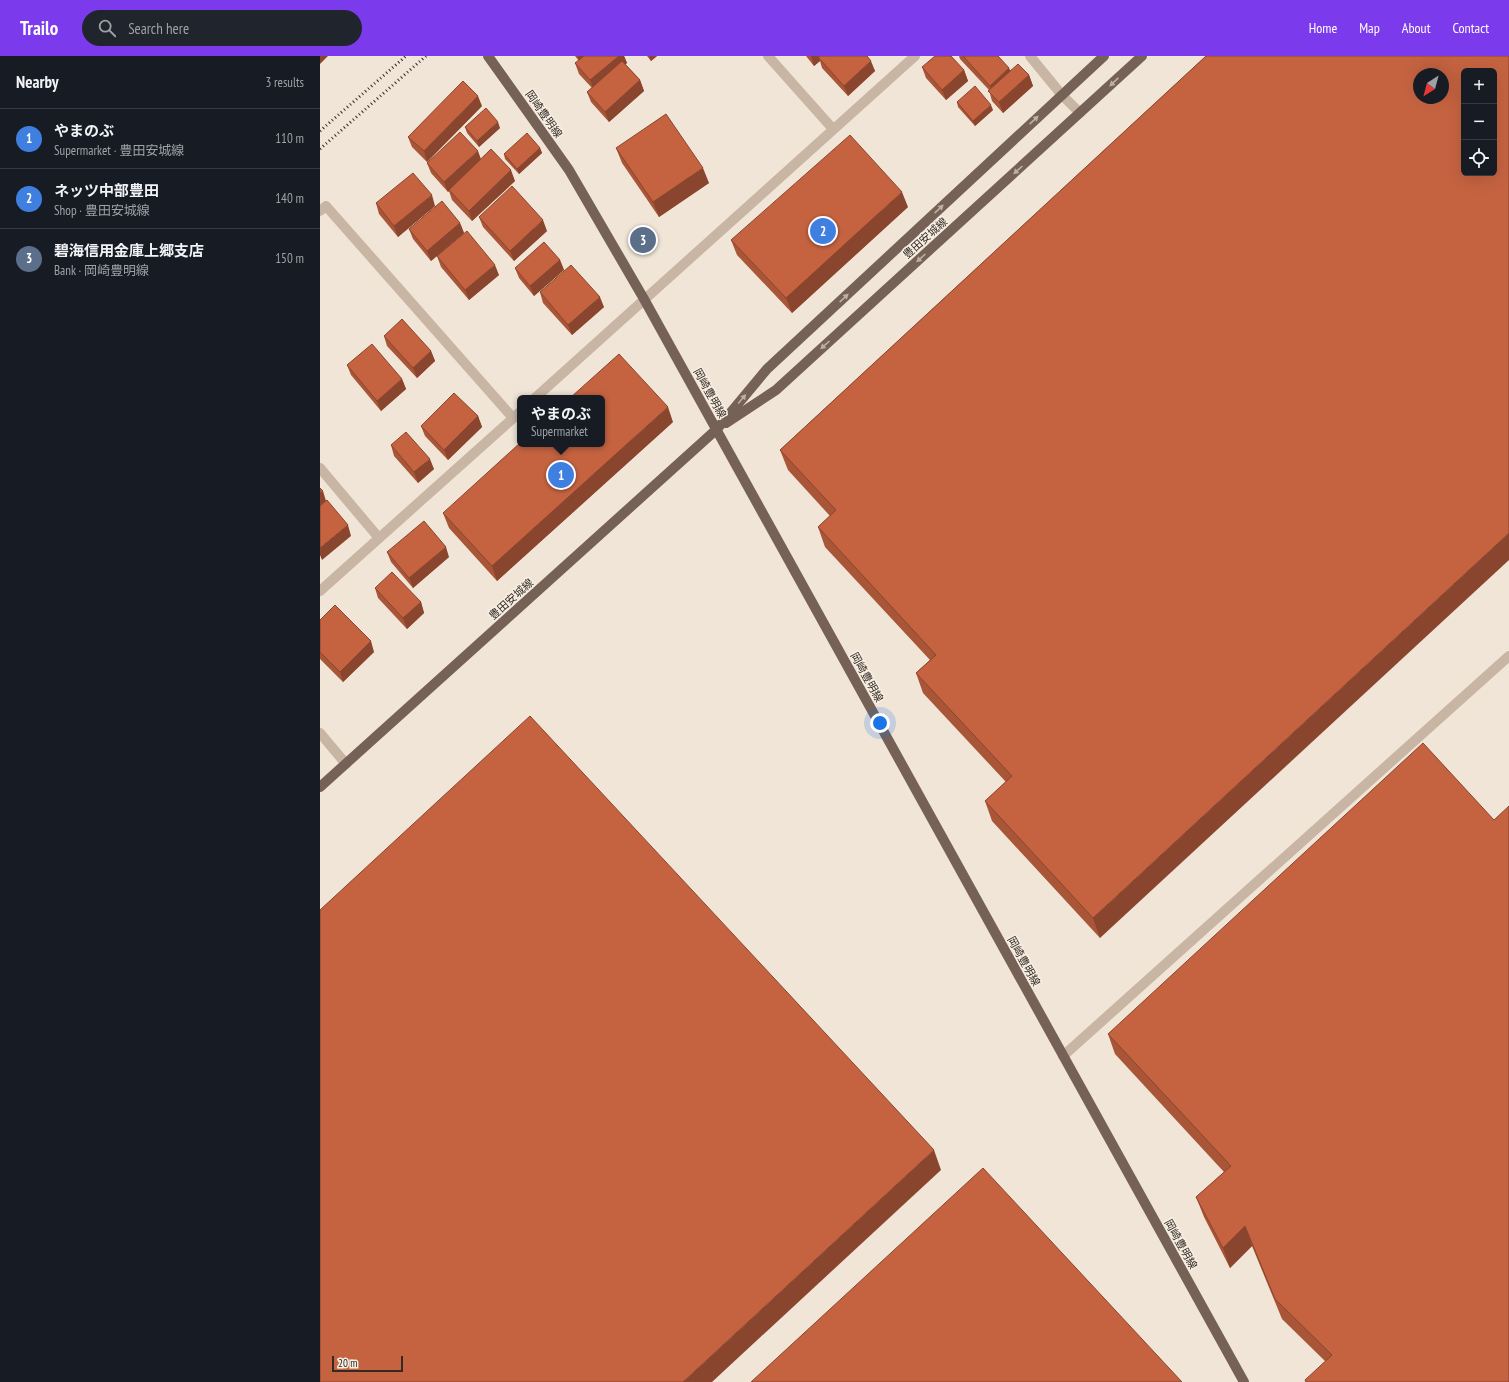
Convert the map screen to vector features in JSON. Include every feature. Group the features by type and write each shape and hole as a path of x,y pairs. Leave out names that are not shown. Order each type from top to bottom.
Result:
{"main road":[{"name":"岡崎豊明線","path":"488,56 569,170 644,299 1062,1056 1244,1382"},
{"name":"豊田安城線","path":"320,787 717,429 767,369 1061,94 1104,56"},
{"name":"豊田安城線","path":"717,429 776,390 1142,56"}],"street":[{"path":"768,56 833,129"},
{"path":"538,395 915,56"},
{"path":"1030,56 1061,94 1080,113"},
{"path":"320,591 516,415 322,205"},
{"path":"320,468 379,538"},
{"path":"1062,1056 1509,656"},
{"path":"320,734 346,764"}],"building":[{"path":"584,56 619,56 590,80 575,63"},
{"path":"867,56 871,61 844,86 818,57"},
{"path":"935,56 951,56 964,70 942,90 922,67"},
{"path":"963,56 998,56 1009,68 990,86"},
{"path":"1206,56 1509,56 1509,533 1093,918 985,801 1012,776 916,673 936,655 818,527 836,510 780,450"},
{"path":"622,61 640,80 605,112 587,92"},
{"path":"1018,64 1029,75 999,102 988,91"},
{"path":"463,81 478,96 424,151 408,137"},
{"path":"975,86 991,105 973,121 957,102"},
{"path":"486,108 498,122 477,141 465,127"},
{"path":"666,114 703,168 653,202 616,148"},
{"path":"460,132 478,151 444,182 427,163"},
{"path":"527,133 540,148 517,169 504,154"},
{"path":"850,135 902,192 786,298 731,240"},
{"path":"491,149 511,170 469,211 449,190"},
{"path":"413,173 432,195 394,226 376,203"},
{"path":"512,186 543,220 510,251 479,217"},
{"path":"442,201 460,223 427,251 409,229"},
{"path":"467,231 495,265 465,290 437,256"},
{"path":"544,242 560,260 530,286 515,268"},
{"path":"571,265 600,297 568,325 540,292"},
{"path":"402,319 431,351 413,368 384,336"},
{"path":"372,344 402,379 377,401 347,365"},
{"path":"619,354 668,407 492,566 443,513 517,446 517,447 605,447 605,395 573,395"},
{"path":"454,393 478,416 444,450 421,426"},
{"path":"406,432 430,459 414,472 391,445"},
{"path":"327,500 348,525 320,548 320,506"},
{"path":"424,521 446,547 409,578 387,552"},
{"path":"392,572 421,602 403,618 375,588"},
{"path":"335,605 371,641 340,672 320,652 320,620"},
{"path":"530,716 934,1150 683,1382 320,1382 320,910"},
{"path":"1423,743 1494,820 1509,806 1509,1382 1306,1382 1305,1380 1332,1355 1275,1299 1245,1226 1223,1248 1196,1197 1231,1166 1108,1034"},
{"path":"983,1168 1182,1382 751,1382"}],"railway":[{"path":"320,131 406,56"},
{"path":"320,149 426,56"}],"place":[{"name":"ネッツ中部豊田","path":"823,231"},
{"name":"碧海信用金庫上郷支店","path":"643,240"},
{"name":"やまのぶ","path":"561,475"}]}
